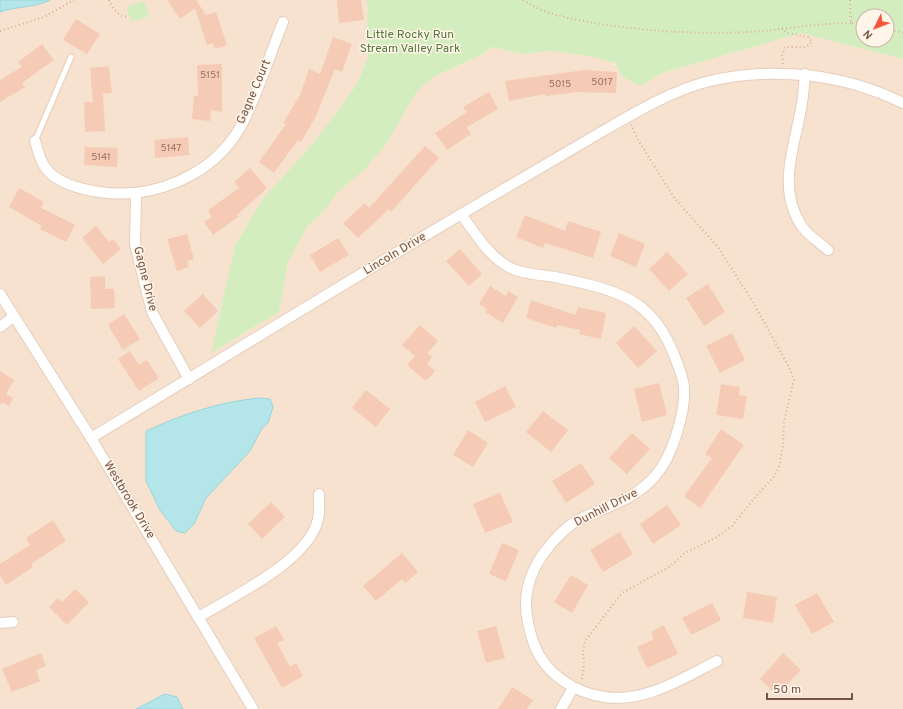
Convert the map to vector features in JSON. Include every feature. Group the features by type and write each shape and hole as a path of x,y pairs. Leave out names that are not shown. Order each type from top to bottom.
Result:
{"street":[{"name":"Gagne Court","path":"35,142 42,162 47,169 67,184 89,190 116,194 136,194 152,191 189,177 209,163 228,144 240,127 251,106 283,22"},
{"name":"Lincoln Drive","path":"91,438 461,214 667,96 706,82 758,73 784,73 805,74 866,87 903,103"},
{"path":"805,74 800,113 788,165 790,191 793,205 801,225 828,250"},
{"name":"Gagne Drive","path":"136,194 135,244 146,293 152,312 189,379"},
{"name":"Dunhill Drive","path":"461,214 492,254 513,269 603,287 625,296 640,306 656,320 666,336 682,378 684,399 672,450 656,476 638,492 576,521 559,534 542,555 531,572 526,610 532,637 537,651 556,675 575,689 596,696 620,699 662,688 717,661"},
{"name":"Westbrook Drive","path":"0,294 13,317 91,438 254,709"},
{"path":"0,327 13,317"},
{"path":"199,617 267,577 301,548 313,532 318,519 319,494"},
{"path":"0,623 13,622"},
{"path":"561,709 575,689"}],"lane":[{"path":"35,142 71,57"}],"path":[{"path":"0,31 44,17 74,0"},
{"path":"109,0 120,16 129,16"},
{"path":"523,0 534,7 559,17 624,28 698,32 782,28 813,24 855,23"},
{"path":"850,0 851,23"},
{"path":"782,28 787,33 808,37 812,42 806,47 785,47 782,56 784,73"},
{"path":"575,689 583,676 583,652 586,641 615,600 622,593 669,567 685,553 715,538 732,526 756,496 773,478 779,466 783,446 784,422 794,380 789,367 754,304 718,247 675,199 638,140 628,117"}],"shaded area":[{"path":"0,0 367,0 368,56 360,77 353,90 315,141 263,199 235,245 211,353 279,312 288,262 307,227 324,211 338,192 363,171 385,146 417,91 435,76 483,54 492,47 520,54 551,51 595,57 614,63 622,77 641,86 662,73 801,33 903,59 903,709 0,709"}],"green space":[{"name":"Little Rocky Run Stream Valley Park","path":"367,0 903,0 903,59 860,48 895,48 895,8 855,8 855,47 801,33 662,73 641,86 622,77 615,63 595,57 551,51 520,54 492,47 483,54 435,76 417,91 385,146 363,171 338,192 324,211 307,227 288,262 279,312 211,353 235,245 263,199 315,141 353,90 368,56"},
{"path":"144,1 149,16 132,22 126,7"}],"water":[{"path":"0,0 50,0 44,3 0,12"},
{"path":"259,398 270,399 273,407 268,423 262,428 250,451 206,498 194,524 185,533 176,531 160,510 146,481 146,431 174,419 201,410 230,402"},
{"path":"165,694 177,697 183,709 136,709"}],"building":[{"path":"167,0 196,0 206,15 216,12 227,45 215,49 213,43 207,45 195,8 180,19"},
{"path":"337,0 361,0 364,20 339,23"},
{"path":"76,19 100,34 87,54 63,40"},
{"path":"333,37 352,44 342,72 335,69 315,118 301,142 298,140 274,173 259,162 286,124 283,123 300,95 309,69 320,74"},
{"path":"42,44 54,60 22,83 25,87 0,102 0,80 22,67 18,62"},
{"path":"222,64 222,112 211,110 210,121 192,119 194,96 198,96 197,65"},
{"path":"109,66 112,93 103,94 105,131 85,132 84,102 93,102 90,68"},
{"path":"585,70 617,72 616,93 578,92 546,96 545,94 509,101 505,81"},
{"path":"489,92 498,109 467,127 471,134 447,150 435,133 467,112 463,107"},
{"path":"188,137 189,155 155,158 154,140"},
{"path":"425,146 439,158 391,212 389,209 358,238 343,223 365,203 369,208"},
{"path":"85,147 118,148 117,167 84,165"},
{"path":"250,168 267,188 237,215 238,217 213,235 204,222 212,217 208,210 239,188 234,182"},
{"path":"19,188 44,202 41,208 75,225 66,242 40,229 42,226 9,207"},
{"path":"525,215 565,231 568,221 601,232 593,258 545,243 543,248 516,237"},
{"path":"96,226 109,242 113,239 121,249 103,264 82,238"},
{"path":"619,233 645,244 636,267 610,256"},
{"path":"187,234 194,259 187,261 189,267 177,271 167,239"},
{"path":"338,238 349,255 320,272 310,255"},
{"path":"460,249 482,274 469,286 446,261"},
{"path":"667,252 688,274 669,291 649,269"},
{"path":"105,276 105,289 114,289 115,308 91,309 90,277"},
{"path":"708,284 725,312 704,326 686,298"},
{"path":"490,286 506,296 508,291 518,297 503,323 485,312 487,309 479,304"},
{"path":"203,294 218,311 200,328 184,311"},
{"path":"531,300 576,315 578,307 606,313 601,339 579,334 580,330 557,325 556,328 526,318"},
{"path":"124,314 140,339 123,350 109,327 109,324"},
{"path":"420,325 438,341 427,353 432,357 427,364 435,371 426,381 407,365 415,356 402,345"},
{"path":"634,326 657,351 638,368 616,343"},
{"path":"732,333 745,360 720,373 706,346"},
{"path":"130,351 139,365 147,360 159,378 139,391 118,359"},
{"path":"0,371 14,380 6,394 13,398 9,406 2,402 0,405"},
{"path":"659,383 667,415 642,422 634,389"},
{"path":"721,384 740,387 739,395 747,396 743,419 716,415"},
{"path":"505,386 516,407 485,422 475,402"},
{"path":"366,390 390,409 376,427 352,408"},
{"path":"543,411 568,430 551,452 526,432"},
{"path":"721,429 744,445 700,508 684,496 712,458 705,454"},
{"path":"468,430 488,443 473,467 453,455"},
{"path":"632,433 650,449 627,474 609,458"},
{"path":"581,463 595,484 566,503 552,481"},
{"path":"500,493 513,522 485,533 473,504"},
{"path":"271,502 285,517 262,539 248,524"},
{"path":"667,505 681,525 653,544 640,524"},
{"path":"53,520 66,541 31,564 33,567 6,585 0,575 0,564 30,545 26,538"},
{"path":"620,532 633,554 603,572 590,550"},
{"path":"502,543 519,550 506,581 489,574"},
{"path":"402,553 418,572 405,583 402,579 376,601 363,586"},
{"path":"571,575 588,585 572,613 554,602"},
{"path":"75,589 89,602 67,625 49,607 58,598 62,602"},
{"path":"747,592 777,597 773,623 743,618"},
{"path":"817,593 834,622 812,634 795,605"},
{"path":"712,603 721,620 691,635 682,618"},
{"path":"664,625 678,654 647,668 637,647 654,639 651,632"},
{"path":"276,626 284,640 277,643 290,667 296,663 303,676 282,688 254,638"},
{"path":"496,626 505,658 486,663 477,631"},
{"path":"41,653 46,666 36,670 40,681 12,692 2,669"},
{"path":"783,653 801,670 777,695 760,679"},
{"path":"512,687 533,700 527,709 498,709"}]}
